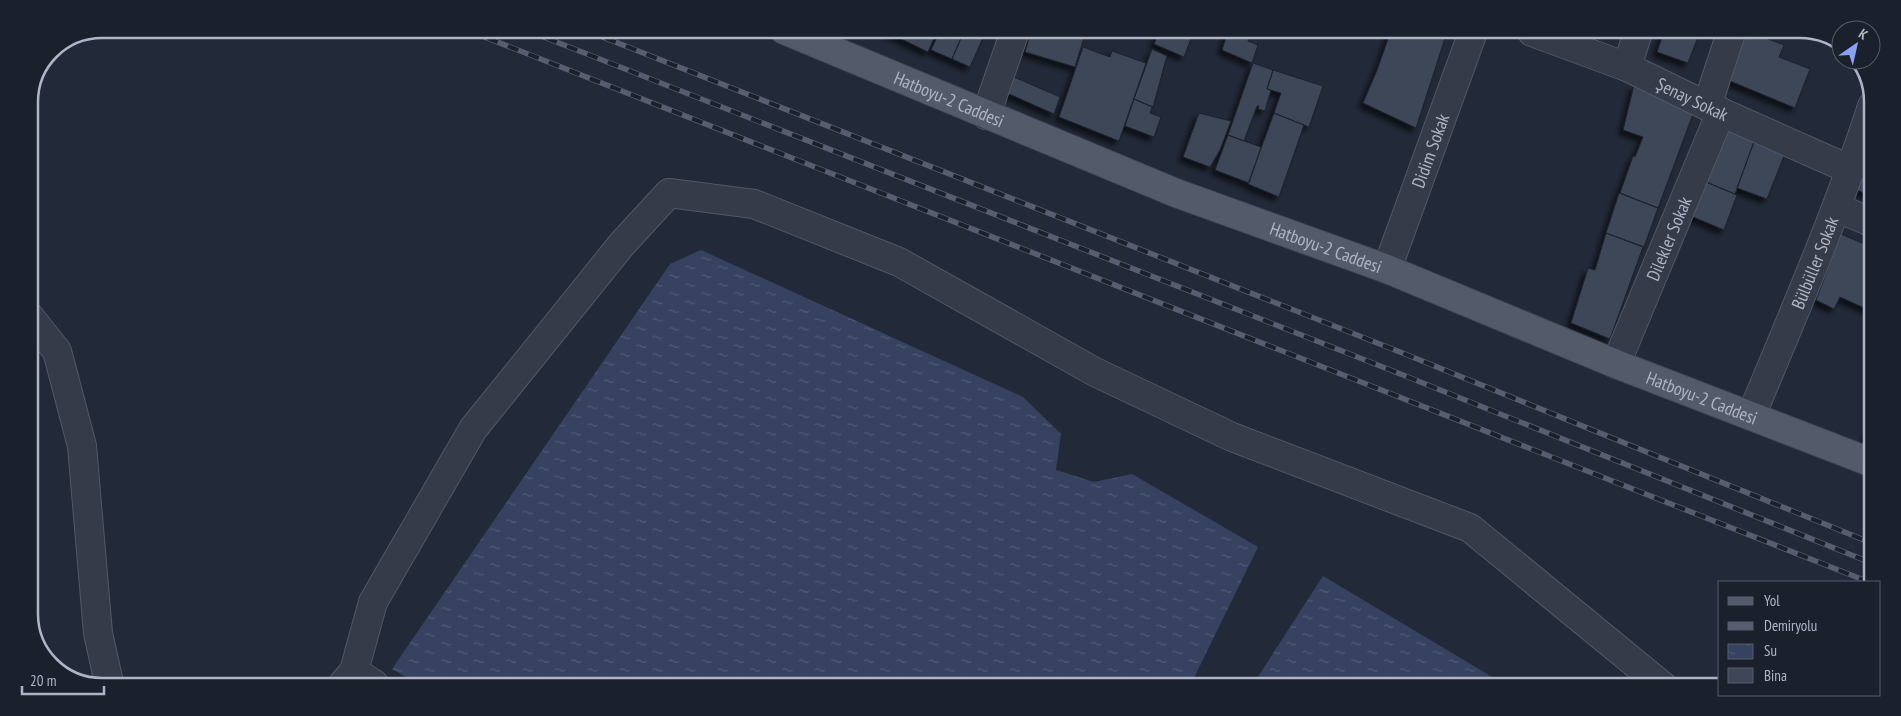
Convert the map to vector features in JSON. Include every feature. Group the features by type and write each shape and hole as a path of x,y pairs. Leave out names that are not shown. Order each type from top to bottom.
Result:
{"main road":[{"name":"Hatboyu-2 Caddesi","path":"823,38 986,115 1176,193 1387,270 1616,364 1864,460"}],"street":[{"path":"986,115 1013,38"},
{"name":"Didim Sokak","path":"1387,270 1471,38"},
{"name":"Şenay Sokak","path":"1548,38 1628,67 1714,109 1851,170"},
{"path":"1628,67 1636,38"},
{"name":"Dilekler Sokak","path":"1616,364 1714,109 1730,38"},
{"name":"Bülbüller Sokak","path":"1751,416 1837,208 1863,133"},
{"path":"357,678 374,602 473,429 622,244 669,193 754,204 899,262 1095,372 1232,437 1470,528 1653,678"},
{"path":"1837,208 1863,219"},
{"path":"38,327 57,351 82,446 98,633 108,678"}],"water":[{"path":"701,250 1023,397 1061,434 1056,470 1094,482 1132,474 1258,547 1194,678 408,678 392,669 670,264"},
{"path":"1323,576 1494,678 1257,678"}],"building":[{"path":"899,38 934,38 928,52"},
{"path":"937,38 961,38 952,59 931,50"},
{"path":"961,38 983,38 970,67 952,59"},
{"path":"1029,38 1084,38 1075,67 1025,52"},
{"path":"1156,38 1191,38 1184,57 1154,44"},
{"path":"1226,38 1249,38 1248,41 1258,45 1252,63 1222,50"},
{"path":"1388,38 1445,38 1416,128 1363,103"},
{"path":"1662,38 1698,38 1688,63 1657,52"},
{"path":"1732,38 1765,38 1784,45 1779,57 1810,69 1795,108 1718,76"},
{"path":"1083,47 1110,57 1112,51 1146,63 1119,141 1059,117"},
{"path":"1152,49 1167,56 1153,107 1134,99"},
{"path":"1253,63 1273,70 1267,89 1271,90 1265,111 1258,109 1259,106 1257,106 1244,141 1228,135"},
{"path":"1273,70 1323,86 1309,127 1274,113 1281,93 1267,89"},
{"path":"1014,77 1060,97 1054,114 1007,93"},
{"path":"1634,85 1693,114 1658,208 1620,193 1633,156 1635,157 1643,137 1623,130"},
{"path":"1134,99 1152,107 1150,113 1161,117 1154,137 1125,126"},
{"path":"1199,113 1231,121 1220,150 1210,167 1183,157"},
{"path":"1274,113 1304,125 1279,197 1248,184"},
{"path":"1720,124 1755,139 1735,194 1699,179"},
{"path":"1228,135 1261,147 1249,183 1215,170"},
{"path":"1755,139 1786,151 1767,199 1737,188"},
{"path":"1863,175 1863,193 1857,190"},
{"path":"1699,179 1737,195 1724,230 1686,214"},
{"path":"1619,193 1658,208 1644,247 1606,233"},
{"path":"1606,233 1643,247 1610,339 1571,323 1588,268 1595,270"},
{"path":"1841,234 1863,244 1863,308 1840,297 1834,309 1816,300"}],"railway":[{"path":"487,38 1864,580"},
{"path":"546,38 1393,371 1864,560"},
{"path":"605,38 1400,352 1864,540"}]}
